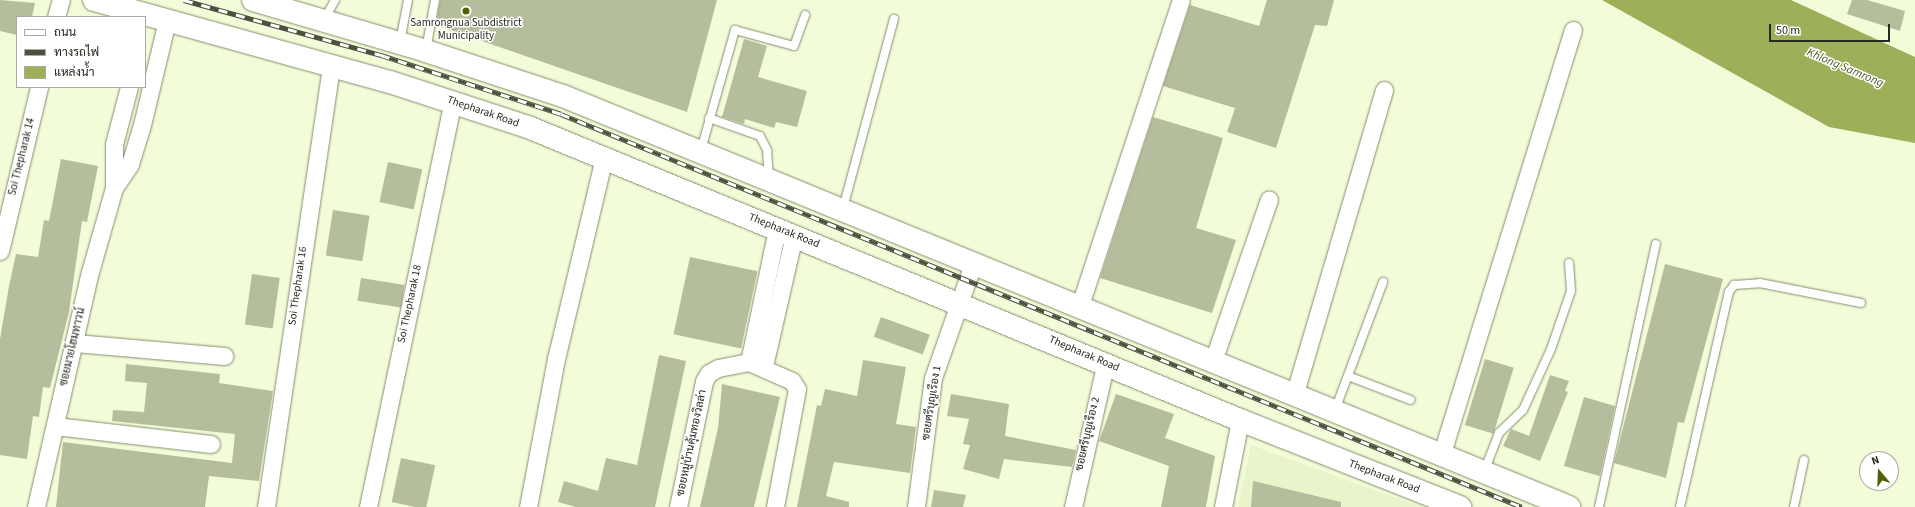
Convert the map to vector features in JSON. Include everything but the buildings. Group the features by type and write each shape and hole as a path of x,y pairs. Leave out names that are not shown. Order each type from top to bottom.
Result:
{"main road":[{"name":"Thepharak Road","path":"94,0 139,16"},
{"path":"253,0 426,50 563,96 974,261 1334,413 1569,507"},
{"name":"Thepharak Road","path":"153,21 331,66 452,101 604,157 1106,362 1240,420 1460,507"}],"street":[{"path":"56,16 60,0"},
{"path":"1080,305 1181,0"},
{"path":"146,78 153,21"},
{"path":"1441,456 1573,30"},
{"name":"Soi Thepharak 16","path":"266,507 331,66"},
{"name":"Soi Thepharak 14","path":"0,251 39,88"},
{"path":"114,188 114,144 129,88"},
{"path":"114,188 130,164 139,136 145,88"},
{"path":"1294,396 1384,90"},
{"name":"Soi Thepharak 18","path":"368,507 452,101"},
{"path":"528,507 556,359 604,157"},
{"name":"ซอยมายโฮมทาวน์","path":"36,507 54,426 114,188"},
{"path":"1213,361 1269,199"},
{"path":"775,507 797,395 792,381 756,364 786,232"},
{"name":"ซอยศรีบุญเรือง 1","path":"916,507 933,378 974,261"},
{"path":"75,343 224,356"},
{"name":"ซอยศรีบุญเรือง 2","path":"1073,507 1084,444 1106,362"},
{"name":"ซอยหมู่บ้านคุ้มทองวิลล่า","path":"678,507 704,381 709,373 718,368 756,364"},
{"path":"1223,507 1240,420"},
{"path":"54,426 211,444"}],"lane":[{"path":"324,21 335,0"},
{"path":"400,43 408,0"},
{"path":"426,50 435,0"},
{"path":"701,151 709,118 735,30 794,46 804,15"},
{"path":"843,208 894,18"},
{"path":"709,118 760,136 767,150 769,178"},
{"path":"1599,507 1656,244"},
{"path":"1484,473 1499,433 1523,410 1551,348 1571,291 1569,263"},
{"path":"1334,413 1383,282"},
{"path":"1680,507 1729,292 1734,286 1760,283 1861,303"},
{"path":"1348,376 1411,400"},
{"path":"1794,507 1804,460"}],"shaded area":[{"path":"1251,445 1421,507 1238,507"}],"water":[{"name":"Khlong Samrong","path":"1602,0 1791,0 1915,57 1915,143 1829,127"}],"railway":[{"path":"184,0 381,55 561,114 1522,507"}],"place":[{"name":"Samrongnua Subdistrict Municipality","path":"466,11"}]}
